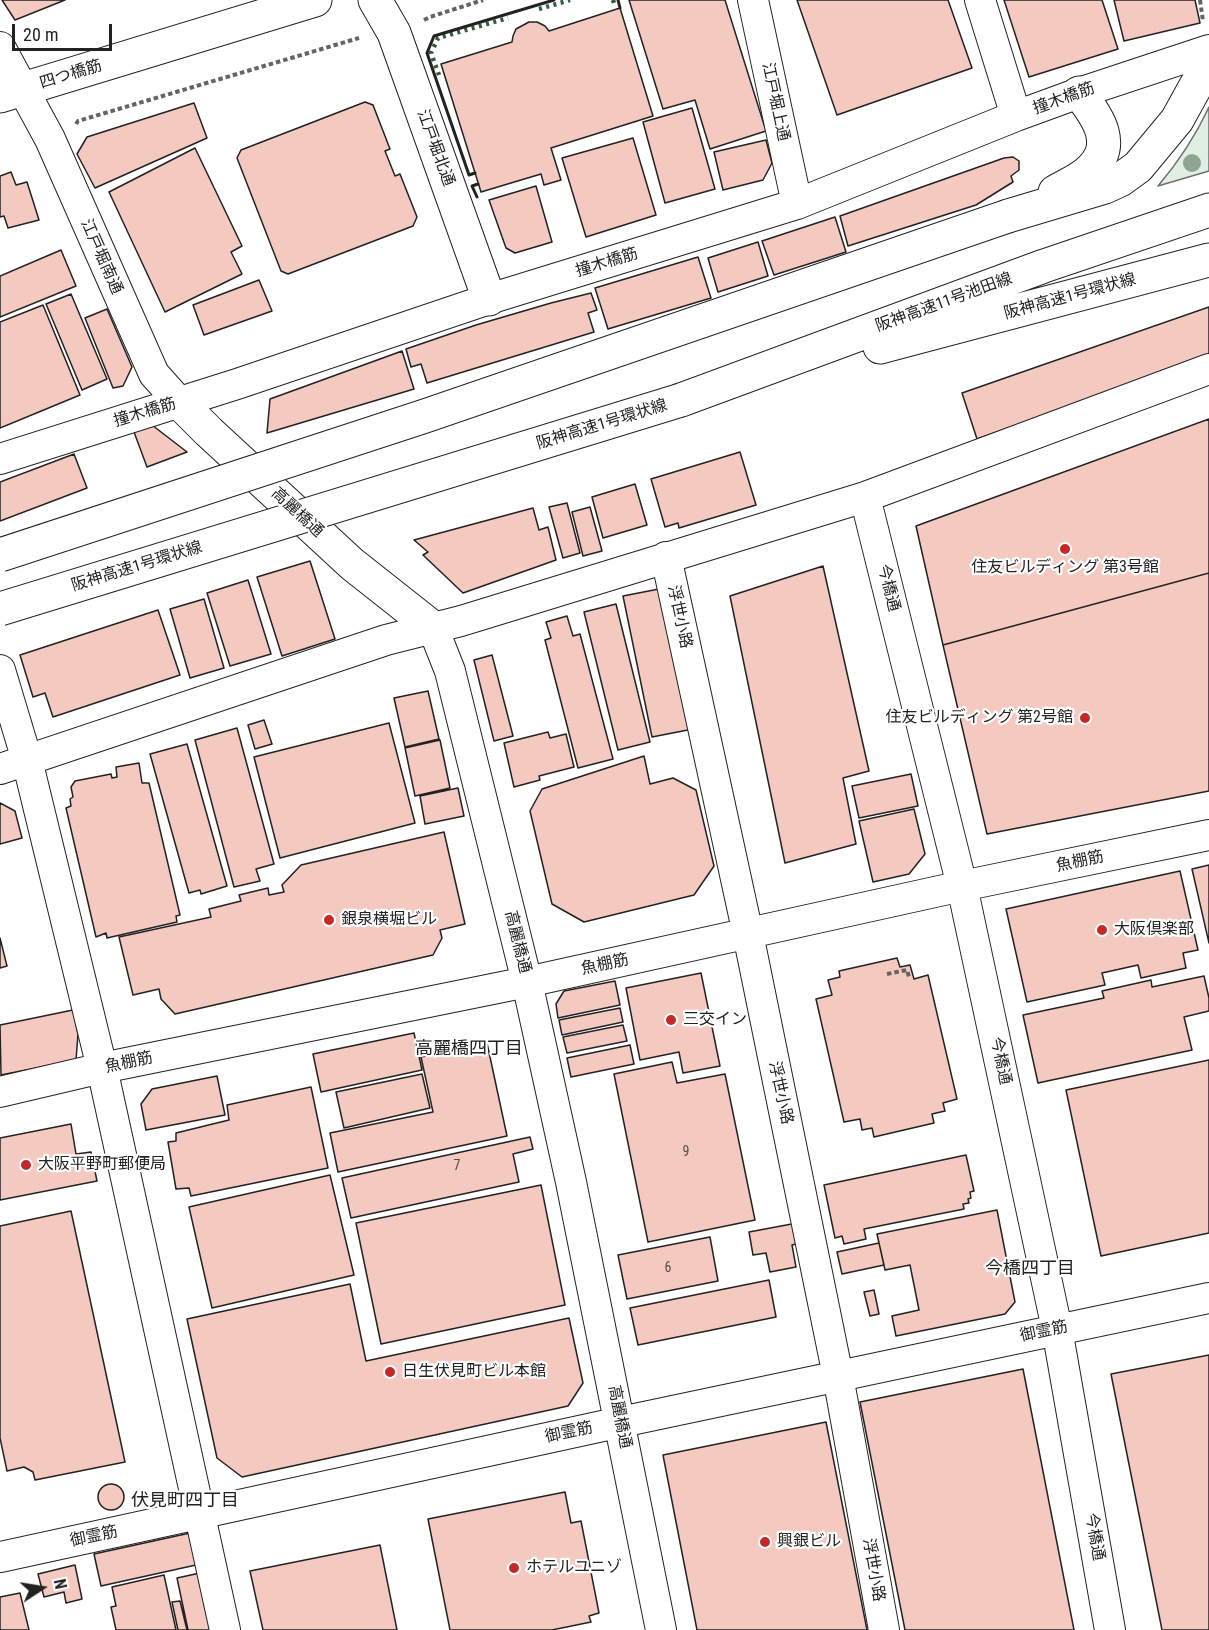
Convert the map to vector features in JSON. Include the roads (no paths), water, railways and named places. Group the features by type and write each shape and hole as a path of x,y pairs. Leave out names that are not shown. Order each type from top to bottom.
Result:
{"main road":[{"name":"四つ橋筋","path":"12,93 315,0"},
{"name":"江戸堀北通","path":"375,0 394,33 489,299"},
{"path":"0,555 425,416 1008,216 1105,187 1138,167 1177,120 1208,48"},
{"path":"1008,216 1088,173 1100,159 1104,142 1101,123 1079,93"},
{"name":"阪神高速11号池田線","path":"681,400 1044,266 1209,210"},
{"name":"阪神高速1号環状線","path":"0,609 681,400 1209,260"},
{"name":"高麗橋通","path":"179,402 352,564 434,628"}],"street":[{"name":"江戸堀上通","path":"753,0 797,204"},
{"path":"980,0 1016,116"},
{"path":"0,47 12,93"},
{"name":"撞木橋筋","path":"0,459 489,299 797,204 1016,116 1208,48"},
{"name":"江戸堀南通","path":"12,93 61,133 154,374"},
{"path":"14,765 386,640 461,621 865,497 1209,369"},
{"name":"高麗橋通","path":"154,374 179,402"},
{"name":"今橋通","path":"865,497 962,886 1057,1329 1110,1630"},
{"name":"浮世小路","path":"666,557 748,934 838,1376 884,1630"},
{"name":"高麗橋通","path":"434,628 450,671 526,982 571,1182 661,1630"},
{"path":"0,670 14,765 102,1068 225,1630"},
{"name":"魚棚筋","path":"0,1092 102,1068 526,982 962,886 1209,835"},
{"name":"御霊筋","path":"0,1557 621,1422 1209,1298"}],"place":[{"name":"住友ビルディング 第3号館","path":"1065,549"},
{"name":"住友ビルディング 第2号館","path":"1085,718"},
{"name":"銀泉横堀ビル","path":"329,920"},
{"name":"大阪倶楽部","path":"1102,930"},
{"name":"三交イン","path":"671,1020"},
{"name":"大阪平野町郵便局","path":"26,1165"},
{"name":"日生伏見町ビル本館","path":"390,1372"},
{"name":"興銀ビル","path":"765,1542"},
{"name":"ホテルユニゾ","path":"514,1568"}],"district":[{"name":"高麗橋四丁目","path":"469,1049"},
{"name":"今橋四丁目","path":"1030,1269"},
{"name":"伏見町四丁目","path":"185,1501"}]}
